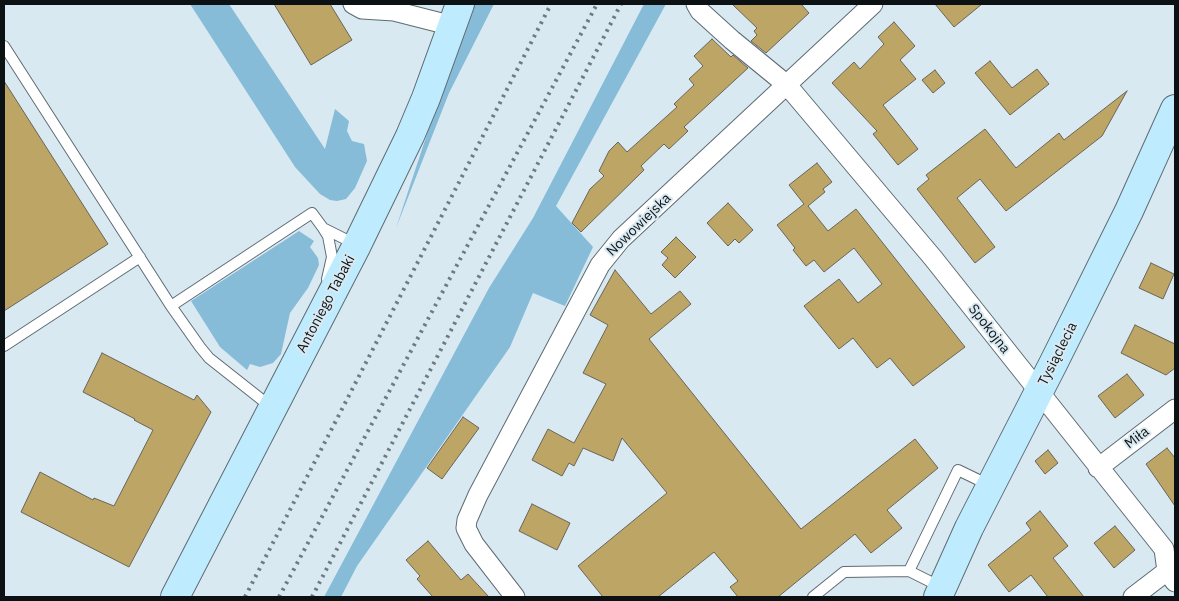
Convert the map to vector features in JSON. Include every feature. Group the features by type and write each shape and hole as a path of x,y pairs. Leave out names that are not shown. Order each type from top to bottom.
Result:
{"street":[{"path":"353,4 362,9 457,15"},
{"name":"Spokojna","path":"696,4 700,11 732,40 787,85 933,258 1164,550 1171,576"},
{"name":"Nowowiejska","path":"515,597 479,553 466,528 470,511 600,265 621,239 873,4"},
{"name":"Antoniego Tabaki","path":"175,597 324,310 410,136 457,15"},
{"name":"Tysiąclecia","path":"940,592 969,528 1129,211 1175,112"},
{"name":"Miła","path":"1098,468 1175,409"},
{"path":"1133,597 1171,576"}],"lane":[{"path":"4,46 171,306 200,347 209,358 272,408"},
{"path":"171,306 312,213 328,236 332,257 324,310"},
{"path":"323,228 357,245"},
{"path":"4,346 140,257"},
{"path":"909,572 958,470 990,486"},
{"path":"812,597 844,572 909,572 940,592"}],"shaded area":[{"path":"190,4 229,4 325,149 335,109 349,121 347,131 352,141 364,144 367,161 355,188 346,199 330,200 320,194 295,167"},
{"path":"470,4 494,4 449,93 396,228"},
{"path":"644,4 666,4 556,206 593,247 565,306 533,293 510,347 357,566 341,597 324,597 489,288 533,218"},
{"path":"299,231 314,241 310,247 318,258 319,265 308,288 290,313 281,354 273,363 260,367 250,364 247,370 220,347 191,301"}],"building":[{"path":"274,4 330,4 352,40 311,65"},
{"path":"732,4 801,4 809,13 766,53 751,41 757,35 754,31 757,28"},
{"path":"935,4 982,4 954,27"},
{"path":"894,22 915,46 900,60 916,79 883,105 918,149 898,165 873,134 877,131 832,83 854,62 860,69 884,44 878,37"},
{"path":"712,39 731,57 733,55 748,68 684,127 688,131 669,149 664,144 641,166 644,170 581,232 572,223 590,189 604,176 599,171 609,151 618,142 627,152 677,107 674,104 694,85 689,79 703,66 694,56"},
{"path":"990,61 1012,88 1037,69 1049,84 1010,115 975,73"},
{"path":"935,70 945,83 933,93 922,80"},
{"path":"4,81 108,244 4,311"},
{"path":"1127,91 1102,136 1006,211 980,179 957,198 995,247 975,263 917,189 929,179 926,175 985,129 1016,168 1059,133 1064,140"},
{"path":"817,163 832,182 823,189 825,192 808,206 828,231 856,209 965,347 913,386 890,358 877,368 853,338 839,349 804,306 839,279 858,303 882,284 854,248 824,272 814,260 806,266 777,225 804,204 789,185"},
{"path":"728,203 753,230 739,243 735,239 728,246 707,223"},
{"path":"676,237 696,257 675,278 662,265 668,258 661,252"},
{"path":"1151,263 1174,274 1163,299 1139,288"},
{"path":"615,270 651,314 680,291 691,304 649,339 801,529 915,439 938,468 887,510 902,528 871,553 855,534 778,597 738,597 730,587 738,581 714,552 658,597 603,597 578,566 667,493 622,438 613,461 583,448 574,466 569,463 562,476 532,460 548,429 574,443 606,384 583,373 608,325 590,315"},
{"path":"1135,325 1175,344 1175,368 1166,375 1121,353"},
{"path":"102,353 194,400 197,395 211,412 129,567 21,512 40,472 93,500 94,498 114,506 153,430 83,392"},
{"path":"1127,374 1144,395 1115,418 1098,396"},
{"path":"463,417 479,428 442,479 427,468"},
{"path":"1167,448 1175,458 1175,506 1146,464"},
{"path":"1048,450 1058,463 1045,474 1035,461"},
{"path":"532,504 570,523 557,550 519,531"},
{"path":"1040,511 1068,546 1053,558 1084,597 1048,597 1031,575 1009,592 988,565 1031,530 1026,523"},
{"path":"1115,526 1135,550 1114,568 1094,543"},
{"path":"428,541 461,580 468,574 489,597 433,597 417,579 420,576 406,560"}],"railway":[{"path":"245,597 551,4"},
{"path":"279,597 597,4"},
{"path":"312,597 621,4"}]}
